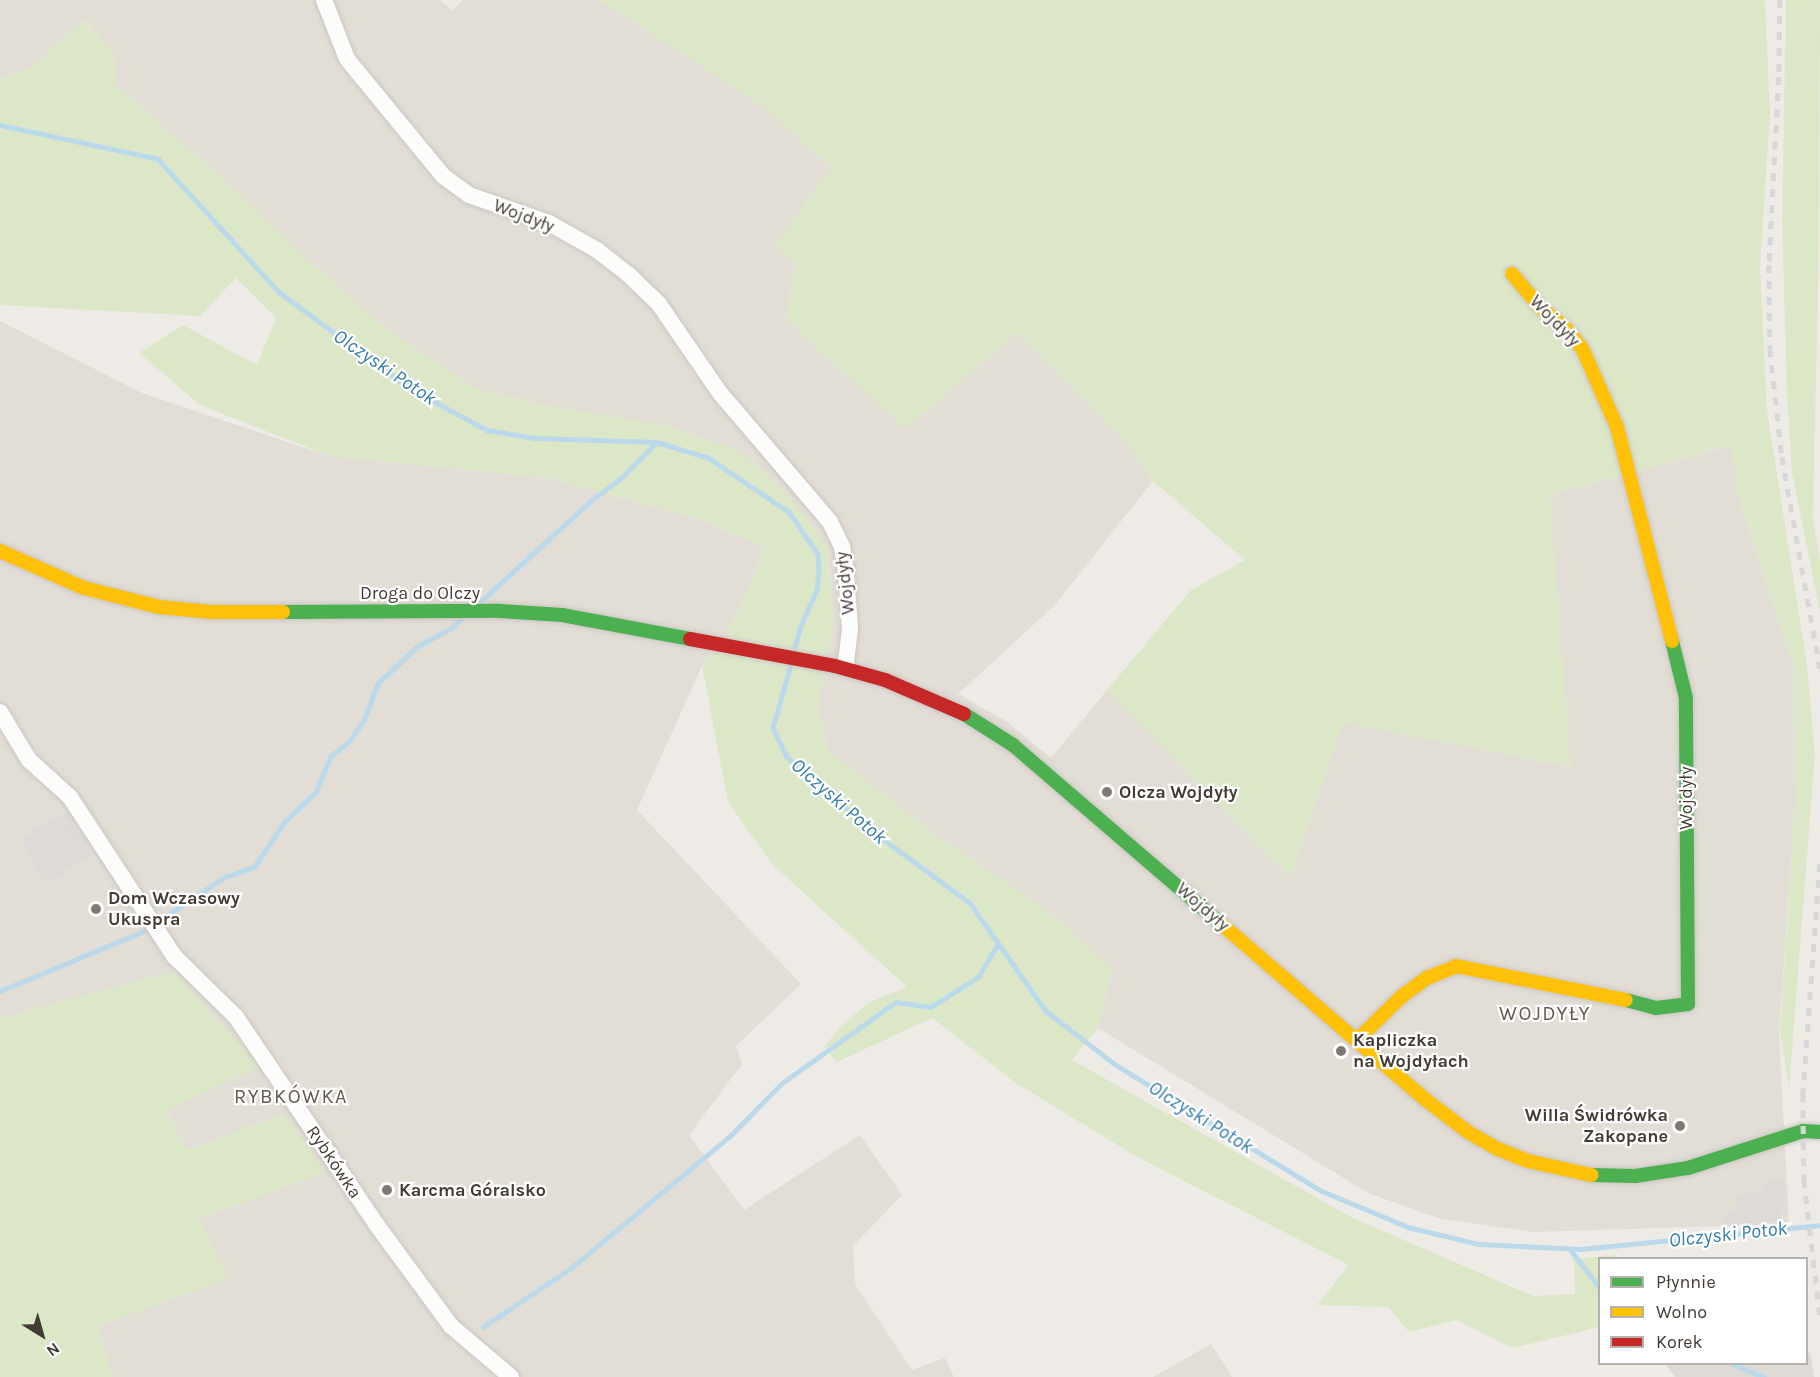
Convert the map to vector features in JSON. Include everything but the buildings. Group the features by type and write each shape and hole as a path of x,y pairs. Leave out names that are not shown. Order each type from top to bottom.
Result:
{"street":[{"name":"Wojdyły","path":"324,0 347,59 358,76 443,176 469,195 549,223 597,250 629,275 659,304 720,393 830,522 837,535 844,558 850,629 845,668 926,695 1002,736 1049,773 1357,1040 1468,1132 1518,1158 1560,1170 1604,1176 1658,1174 1698,1165 1803,1131 1820,1119"},
{"name":"Wojdyły","path":"1357,1040 1402,996 1426,978 1456,966 1615,997 1656,1008 1688,1004 1686,699 1617,427 1582,348 1566,329 1540,307 1512,274"},
{"name":"Droga do Olczy","path":"0,551 76,585 159,607 212,612 523,611 592,619 845,668"},
{"name":"Rybkówka","path":"0,712 29,760 70,797 174,956 236,1017 376,1224 451,1326 511,1377"},
{"name":"Wojdyły","path":"1803,1131 1820,1132"}],"shaded area":[{"path":"0,0 440,0 453,10 463,0 600,0 763,107 831,167 775,246 796,263 786,320 905,429 1018,332 1120,435 1153,481 1054,606 958,694 1006,721 1051,758 1107,690 1290,877 1343,722 1570,767 1550,495 1733,445 1736,489 1794,668 1795,804 1779,1034 1789,1224 1533,1232 1441,1219 1368,1193 1098,1028 1112,968 1043,907 939,837 828,751 818,706 834,619 827,545 549,406 477,389 388,330 310,262 238,192 116,85 114,52 84,20 33,67 0,78"},
{"path":"0,321 142,393 329,456 547,478 696,518 765,547 737,615 702,666 637,810 801,984 736,1046 742,1064 689,1135 744,1210 860,1135 902,1195 853,1246 855,1284 912,1370 945,1358 954,1377 112,1377 98,1326 227,1279 199,1219 325,1172 285,1114 186,1150 167,1110 56,1003 0,1018"},
{"path":"67,813 91,855 81,863 45,882 21,838"},
{"path":"1782,1179 1785,1210 1780,1211 1781,1221 1726,1225 1724,1215 1738,1212 1735,1195 1764,1191 1763,1182"},
{"path":"1211,1344 1232,1377 1153,1377"},
{"path":"1810,1352 1814,1377 1675,1377 1666,1365 1808,1365 1808,1353"}],"green space":[{"path":"600,0 1765,0 1770,113 1760,267 1767,410 1807,665 1815,754 1789,1089 1780,1031 1795,804 1794,668 1736,489 1732,445 1550,495 1571,767 1343,723 1290,877 1107,690 1191,590 1245,560 1153,481 1120,435 1018,332 905,429 786,320 796,264 775,246 831,167 763,107"},
{"path":"1786,0 1820,0 1819,235 1813,519 1820,560 1820,613 1792,472 1787,395 1782,220"},
{"path":"83,20 114,52 116,85 238,192 310,262 388,330 477,389 549,406 666,425 739,450 791,498 827,545 834,619 818,706 828,751 939,837 1043,907 1112,968 1098,1028 1072,1060 1351,1217 1533,1296 1575,1294 1574,1259 1615,1255 1615,1257 1598,1257 1598,1327 1513,1348 1457,1320 1409,1332 1389,1307 1317,1305 1349,1265 1137,1157 1016,1083 932,1018 837,1062 824,1047 841,1026 868,1003 907,987 772,864 728,802 702,666 737,615 765,547 696,518 547,478 329,456 200,405 139,353 183,325 257,365 276,318 236,278 200,316 0,305 0,78 33,67"},
{"path":"174,971 260,1067 167,1110 186,1150 285,1114 326,1172 199,1219 228,1279 98,1326 112,1377 0,1377 0,1018"}],"waterway":[{"name":"Olczyski Potok","path":"0,125 158,159 279,292 408,387 487,430 535,438 657,442 709,458 789,512 818,554 817,590 802,623 794,651"},
{"path":"479,603 588,503 620,479 657,442"},
{"path":"0,991 142,932 223,878 254,867 285,821 316,792 330,757 349,741 363,722 378,683 418,646 452,628 461,619"},
{"name":"Olczyski Potok","path":"791,665 773,728 787,757 875,833 970,903 1046,1011 1116,1065 1322,1191 1408,1227 1479,1244 1581,1249 1820,1225"},
{"path":"483,1327 571,1268 730,1136 782,1083 896,1002 931,1007 978,977 998,944"},
{"path":"1570,1249 1598,1285"},
{"path":"1735,1365 1764,1377"}],"railway":[{"path":"1780,0 1779,77 1769,265 1770,349 1782,457 1820,669"},
{"path":"1820,864 1803,1094 1804,1180 1820,1316"}],"traffic: fast":[{"path":"283,612 500,611 562,615 690,639"},
{"path":"1626,1000 1656,1008 1688,1004 1686,698 1672,641"},
{"path":"964,714 1013,745 1220,923"},
{"path":"1591,1175 1635,1176 1688,1168 1803,1131 1820,1132"}],"traffic: slow":[{"path":"1512,274 1540,307 1566,329 1582,348 1617,427 1672,641"},
{"path":"0,551 84,588 159,607 212,612 283,612"},
{"path":"1220,923 1426,1100 1468,1132 1498,1149 1528,1161 1591,1175"},
{"path":"1357,1040 1402,996 1427,978 1456,966 1626,1000"}],"traffic: jam":[{"path":"690,639 835,666 885,680 964,714"}],"place":[{"name":"Olcza Wojdyły","path":"1107,792"},
{"name":"Dom Wczasowy Ukuspra","path":"96,909"},
{"name":"Kapliczka na Wojdyłach","path":"1341,1051"},
{"name":"Willa Świdrówka Zakopane","path":"1680,1126"},
{"name":"Karcma Góralsko","path":"387,1190"}],"district":[{"name":"WOJDYŁY","path":"1545,1013"},
{"name":"RYBKÓWKA","path":"291,1096"}]}
